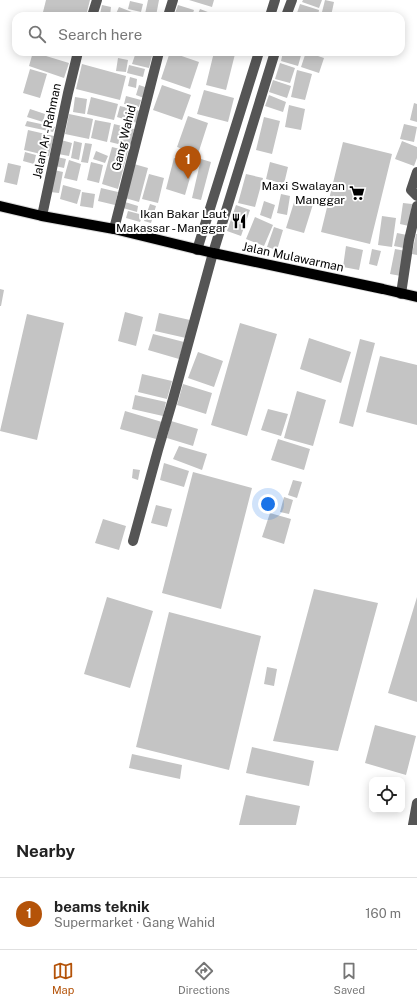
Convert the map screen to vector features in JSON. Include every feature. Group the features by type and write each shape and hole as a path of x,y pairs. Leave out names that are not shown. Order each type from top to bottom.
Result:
{"main road":[{"name":"Jalan Mulawarman","path":"0,206 114,230 197,250 383,289 417,298"}],"street":[{"path":"93,12 97,0"},
{"path":"169,12 173,0"},
{"path":"271,12 275,0"},
{"path":"288,12 292,0"},
{"name":"Jalan Ar - Rahman","path":"42,216 77,56"},
{"name":"Gang Wahid","path":"114,230 158,56"},
{"path":"197,250 258,56"},
{"path":"133,541 213,253 274,56"},
{"path":"417,172 411,190 417,196"},
{"path":"401,294 409,240 417,206"},
{"path":"413,825 417,803"}],"building":[{"path":"46,0 90,0 87,12 43,12"},
{"path":"148,0 159,0 157,12 145,12"},
{"path":"189,0 214,0 212,7"},
{"path":"303,0 322,0 319,8 302,2"},
{"path":"325,0 334,2 332,12 322,12"},
{"path":"130,1 143,4 141,12 128,9"},
{"path":"300,4 319,10 319,12 297,12"},
{"path":"102,5 111,7 110,12 100,12"},
{"path":"178,5 194,10 193,12 175,12"},
{"path":"119,7 132,12 117,12"},
{"path":"200,9 208,12 199,12"},
{"path":"32,56 46,56 69,63 64,78 29,66"},
{"path":"135,56 152,56 149,68 132,64"},
{"path":"169,56 182,56 199,62 190,89 161,79"},
{"path":"213,56 234,56 226,90 206,85"},
{"path":"282,56 301,56 298,66 281,61"},
{"path":"305,56 318,56 324,58 319,73 301,67"},
{"path":"118,58 128,60 126,72 116,71"},
{"path":"280,63 295,68 290,83 275,79"},
{"path":"82,64 126,76 120,100 76,89"},
{"path":"129,65 145,69 143,77 127,73"},
{"path":"30,69 47,74 40,98 23,93"},
{"path":"297,70 312,74 305,100 291,97"},
{"path":"130,77 137,79 136,88 128,86"},
{"path":"273,80 291,86 287,98 269,92"},
{"path":"139,85 148,88 144,98 136,95"},
{"path":"162,85 191,95 182,120 153,110"},
{"path":"204,90 234,98 228,122 197,114"},
{"path":"269,95 286,102 283,112 265,106"},
{"path":"126,96 141,100 139,107 124,104"},
{"path":"75,97 87,99 85,114 73,112"},
{"path":"91,97 118,104 114,120 87,114"},
{"path":"414,103 417,104 417,122 410,120"},
{"path":"289,105 305,109 301,130 285,127"},
{"path":"120,106 140,111 137,123 117,117"},
{"path":"30,109 45,114 43,122 27,117"},
{"path":"69,114 93,119 89,139 65,134"},
{"path":"188,116 208,123 198,154 177,147"},
{"path":"264,117 280,121 272,154 256,150"},
{"path":"95,120 111,123 107,142 91,138"},
{"path":"27,121 55,127 53,132 25,126"},
{"path":"114,124 134,129 130,147 110,142"},
{"path":"404,124 417,127 414,142 400,139"},
{"path":"28,130 54,136 49,156 24,150"},
{"path":"61,140 72,143 69,156 58,154"},
{"path":"74,141 82,143 79,160 71,158"},
{"path":"402,141 417,147 417,158 414,166 395,159"},
{"name":"Maxi Swalayan Manggar","path":"343,142 392,154 370,244 321,232"},
{"path":"85,143 92,144 88,163 81,162"},
{"path":"112,147 128,151 118,189 102,184"},
{"path":"96,151 108,156 105,163 93,159"},
{"path":"25,152 36,155 34,164 23,161"},
{"path":"57,157 66,159 64,168 55,166"},
{"path":"174,158 194,164 185,195 166,189"},
{"path":"201,159 211,162 201,200 192,198"},
{"path":"69,160 81,164 77,181 64,178"},
{"path":"91,162 103,165 99,183 87,180"},
{"path":"270,162 288,167 284,184 266,179"},
{"path":"8,163 21,166 17,185 4,182"},
{"path":"134,164 148,168 139,202 125,198"},
{"path":"54,170 63,172 59,193 50,192"},
{"path":"149,174 164,178 158,203 142,199"},
{"path":"246,174 263,178 255,207 238,203"},
{"path":"63,185 81,190 77,204 60,199"},
{"path":"101,188 118,192 115,205 98,201"},
{"path":"82,192 95,194 93,208 80,206"},
{"path":"281,194 290,196 287,215 277,213"},
{"path":"296,196 314,201 304,233 286,228"},
{"path":"264,201 275,205 271,219 260,215"},
{"path":"125,202 138,206 137,212 123,208"},
{"path":"403,203 412,204 409,226 400,224"},
{"path":"150,204 156,206 151,223 144,221"},
{"name":"Ikan Bakar Laut Makassar - Manggar","path":"236,205 250,210 241,236 227,231"},
{"path":"128,211 143,215 140,222 126,218"},
{"path":"382,216 396,218 392,247 378,245"},
{"path":"255,217 273,225 264,246 246,239"},
{"path":"274,227 283,230 277,250 267,247"},
{"path":"397,233 407,235 404,248 394,246"},
{"path":"417,234 417,255 412,254"},
{"path":"346,246 363,250 359,270 343,267"},
{"path":"372,249 381,251 377,266 369,264"},
{"path":"395,249 406,251 401,276 390,274"},
{"path":"0,289 4,290 1,306 0,306"},
{"path":"125,312 143,317 136,346 118,341"},
{"path":"159,313 190,320 186,338 155,331"},
{"path":"27,314 64,323 37,440 0,431"},
{"path":"240,323 277,334 247,436 211,425"},
{"path":"153,334 184,342 179,359 148,350"},
{"path":"309,338 351,352 341,383 300,369"},
{"path":"360,339 375,343 353,427 339,423"},
{"path":"198,352 223,361 214,387 188,378"},
{"path":"380,356 417,365 417,425 366,412"},
{"path":"142,374 172,381 167,399 138,392"},
{"path":"183,384 212,393 206,414 177,405"},
{"path":"297,391 326,400 313,446 284,438"},
{"path":"135,395 166,402 163,416 132,409"},
{"path":"268,409 288,414 281,436 261,430"},
{"path":"125,411 162,422 156,439 120,429"},
{"path":"171,421 198,429 193,446 167,438"},
{"path":"278,439 310,449 304,470 271,460"},
{"path":"179,446 207,454 202,470 173,459"},
{"path":"164,463 189,471 184,487 160,480"},
{"path":"133,469 140,470 138,480 132,478"},
{"path":"193,472 252,488 221,609 162,593"},
{"path":"293,480 302,482 297,498 288,495"},
{"path":"284,497 293,500 289,514 280,512"},
{"path":"156,505 172,509 167,527 151,523"},
{"path":"270,513 291,519 284,544 262,537"},
{"path":"103,519 126,526 119,550 95,543"},
{"path":"314,589 378,603 338,751 273,741"},
{"path":"107,597 153,611 130,688 84,674"},
{"path":"417,597 417,702 388,693"},
{"path":"169,612 261,636 229,770 136,747"},
{"path":"267,667 277,669 274,686 264,684"},
{"path":"375,725 416,736 406,775 365,763"},
{"path":"252,747 314,761 309,786 246,773"},
{"path":"132,754 182,765 180,779 129,768"},
{"path":"246,795 300,806 296,825 239,825"}],"place":[{"name":"beams teknik","path":"188,179"},
{"name":"Maxi Swalayan Manggar","path":"357,193"},
{"name":"Ikan Bakar Laut Makassar - Manggar","path":"239,221"}]}
